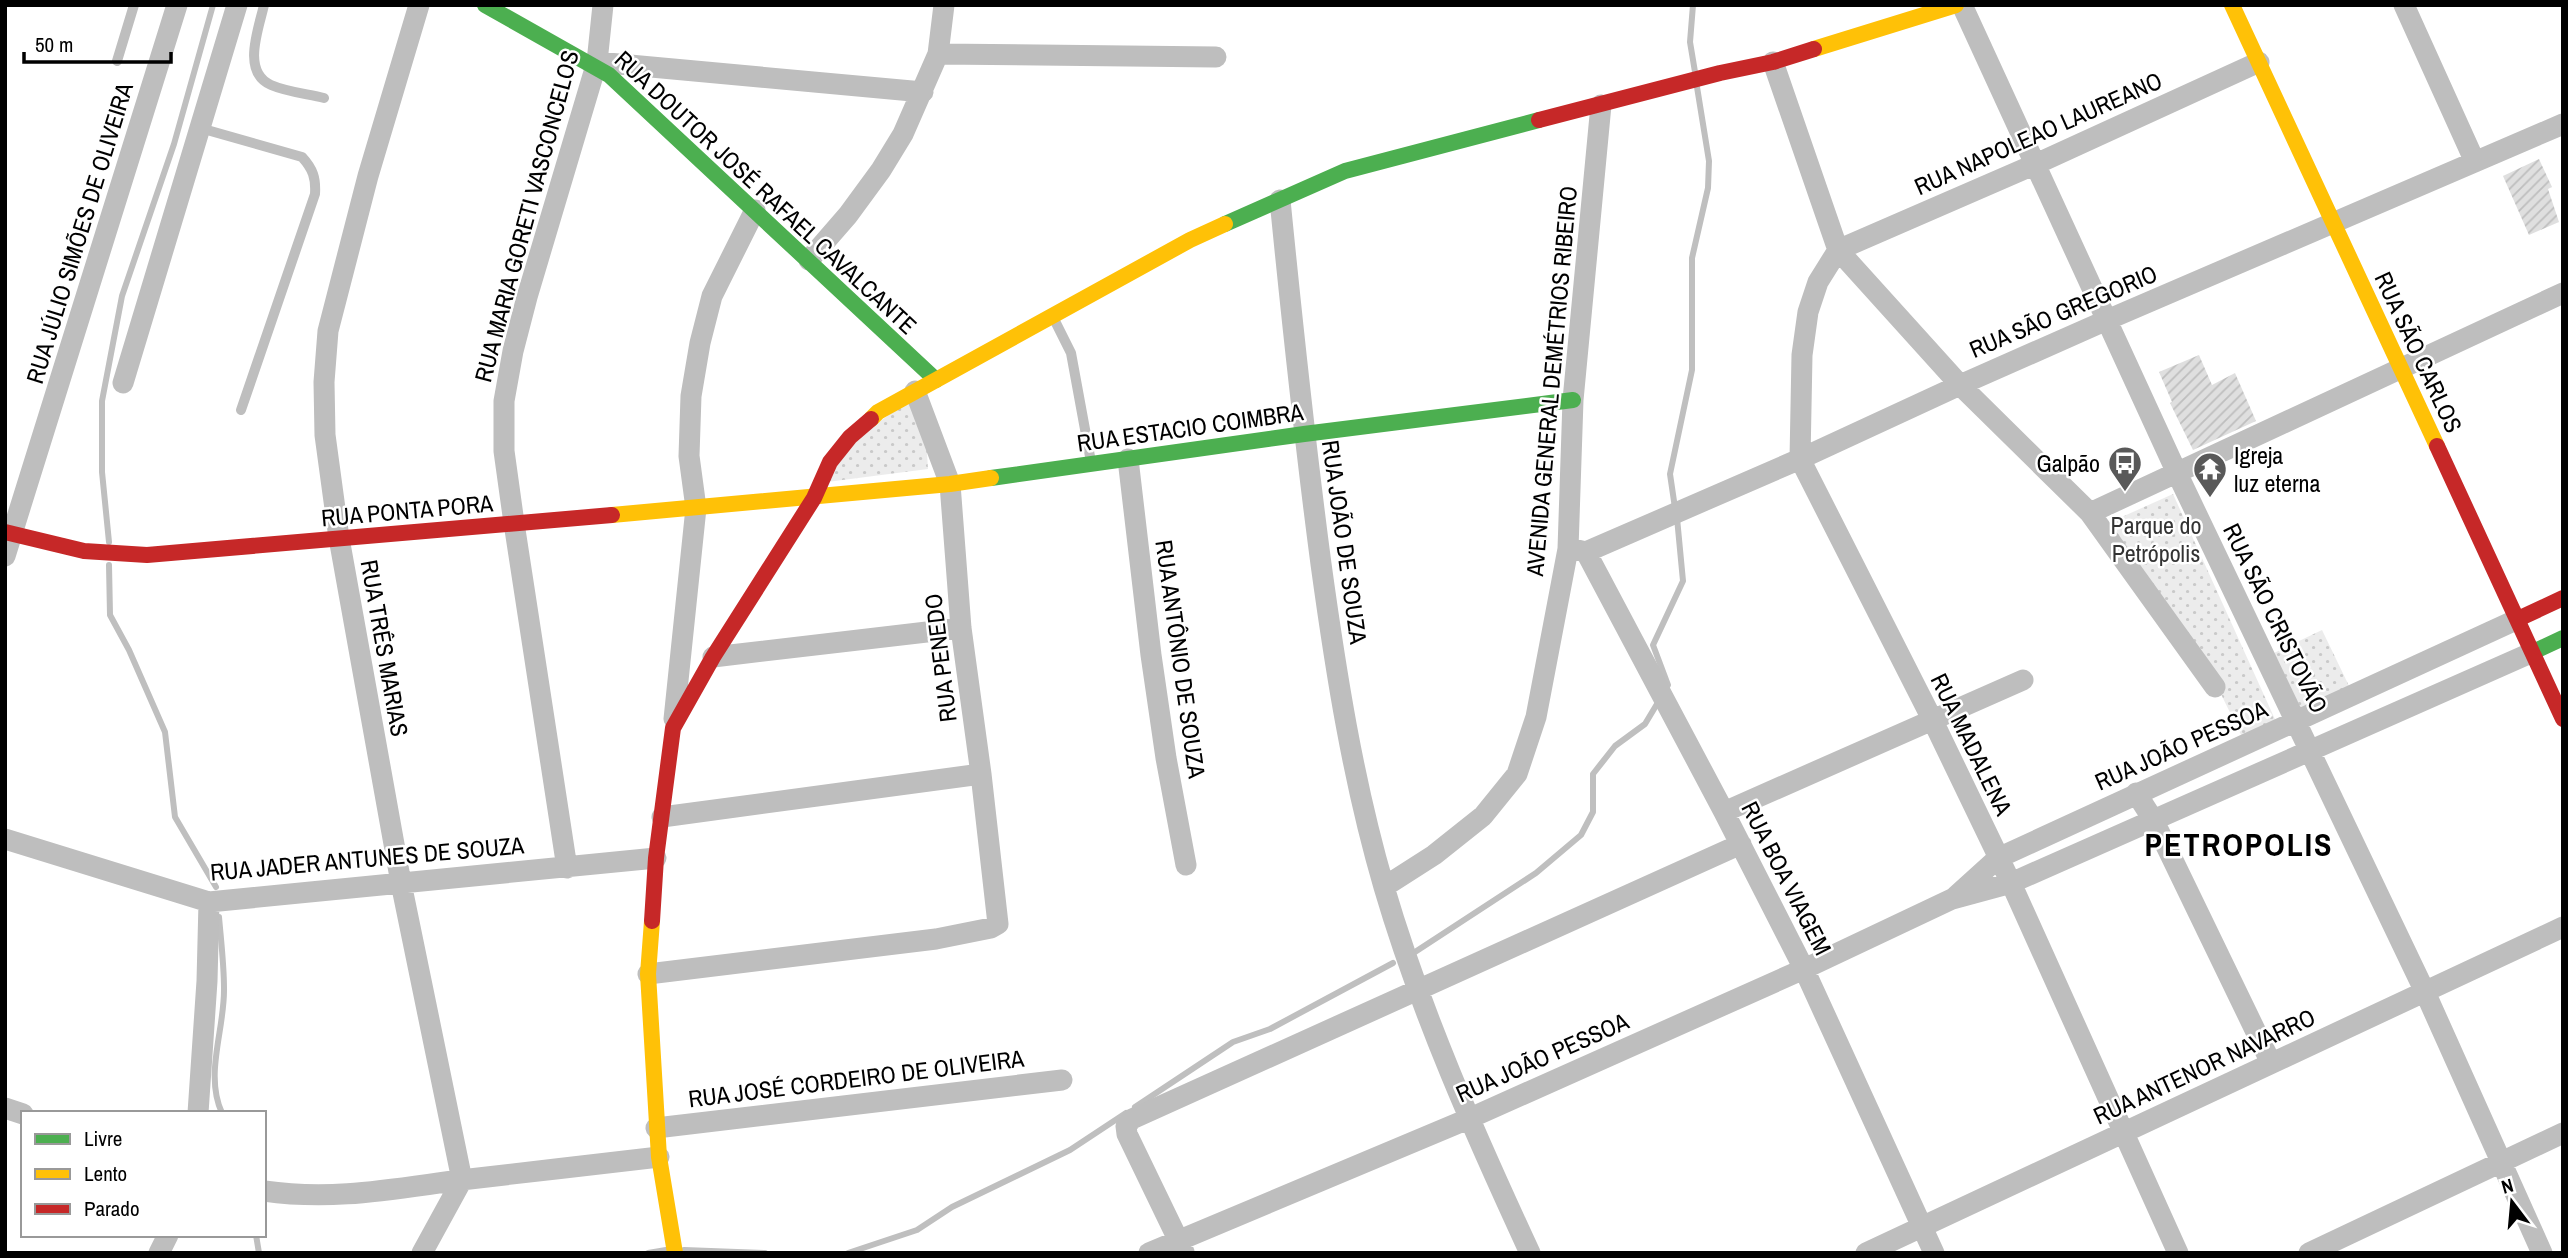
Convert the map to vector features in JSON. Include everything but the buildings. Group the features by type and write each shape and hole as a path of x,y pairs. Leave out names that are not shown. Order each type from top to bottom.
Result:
{"street":[{"name":"RUA JÚLIO SIMÕES DE OLIVEIRA","path":"5,556 9,533 177,5"},
{"path":"123,383 237,5"},
{"name":"RUA TRÊS MARIAS","path":"419,5 368,176 328,331 324,382 325,435 338,538 401,883 462,1180"},
{"name":"RUA DOUTOR JOSÉ RAFAEL CAVALCANTE","path":"485,5 597,64 936,380"},
{"name":"RUA MARIA GORETI VASCONCELOS","path":"567,868 504,451 505,401 513,351 597,64 603,5"},
{"path":"809,260 848,215 903,134 938,54 944,5"},
{"path":"673,728 713,657 814,498 830,462 850,437 878,412 915,391 1190,240 1345,171 1720,73 1773,62 1956,5"},
{"name":"RUA SÃO CRISTOVÃO","path":"1962,5 2178,473 2425,992 2542,1253"},
{"name":"RUA SÃO CARLOS","path":"2232,5 2563,719"},
{"path":"2404,5 2475,162"},
{"path":"938,54 1216,57"},
{"path":"1773,62 1838,250 1960,385 2090,513 2215,687"},
{"name":"RUA NAPOLEAO LAUREANO","path":"1838,250 2036,164 2259,62"},
{"path":"597,64 923,92"},
{"name":"AVENIDA GENERAL DEMÉTRIOS RIBEIRO","path":"1384,887 1434,855 1483,816 1517,774 1536,717 1577,550 1573,400 1601,105"},
{"name":"RUA SÃO GREGORIO","path":"1577,550 1688,508 2107,320 2563,124"},
{"name":"RUA JOÃO DE SOUZA","path":"1280,200 1304,434 1347,735 1384,887 1419,990 1468,1119 1530,1253"},
{"path":"674,1245 656,1128 648,974 656,858 673,728 696,508 689,456 691,396 712,296 755,210"},
{"name":"RUA MADALENA","path":"1838,250 1818,282 1808,312 1802,355 1800,459 1933,721 2011,883 2178,1253"},
{"path":"2090,513 2563,293"},
{"name":"RUA PENEDO","path":"648,974 936,939 991,928 998,923 961,628 950,484 915,391"},
{"name":"RUA ESTACIO COIMBRA","path":"814,498 950,484 1304,434 1573,400"},
{"name":"RUA ANTÔNIO DE SOUZA","path":"1128,459 1151,655 1166,758 1186,865"},
{"name":"RUA PONTA PORA","path":"9,533 80,550 112,554 188,552 814,498"},
{"name":"RUA BOA VIAGEM","path":"1577,550 1655,682 1741,844 1804,969 1934,1253"},
{"path":"2518,619 2563,598"},
{"name":"RUA JOÃO PESSOA","path":"1952,899 1998,858 2518,619"},
{"path":"713,657 961,628"},
{"path":"2533,652 2563,638"},
{"name":"RUA JOÃO PESSOA","path":"1149,1253 1182,1247 1804,969 1952,899 2011,883 2533,652"},
{"path":"1724,811 2023,680"},
{"path":"662,817 981,774"},
{"path":"2136,793 2154,821 2271,1063"},
{"name":"RUA JADER ANTUNES DE SOUZA","path":"5,839 209,902 656,858"},
{"path":"1182,1247 1131,1143 1126,1126 1144,1112 1741,844"},
{"path":"198,1111 207,981 209,902"},
{"name":"RUA ANTENOR NAVARRO","path":"1866,1253 2563,927"},
{"name":"RUA JOSÉ CORDEIRO DE OLIVEIRA","path":"656,1128 1062,1080"},
{"path":"2309,1253 2563,1133"},
{"path":"266,1191 298,1196 352,1195 659,1157"},
{"path":"422,1253 462,1180"},
{"path":"159,1253 167,1237"}],"lane":[{"path":"117,61 134,5"},
{"path":"264,5 253,52 262,78 269,85 324,98"},
{"path":"200,128 303,157 311,166 316,180 315,194 241,410"},
{"path":"1053,317 1070,353 1091,464"}],"green space":[{"path":"923,390 928,469 827,482 849,444"},
{"name":"Parque do Petrópolis","path":"2173,494 2278,726 2243,739 2217,686 2104,525"},
{"path":"2322,630 2351,690 2303,713 2274,653"}],"waterway":[{"path":"109,542 102,472 102,401 122,296 174,144 213,5"},
{"path":"1693,5 1690,42 1695,72"},
{"path":"1675,508 1670,474 1692,370 1692,258 1708,188 1709,161 1697,87"},
{"path":"1665,690 1668,685 1653,645 1683,581 1677,518"},
{"path":"109,565 110,615 129,650 165,732 175,817 216,887"},
{"path":"1415,952 1536,873 1581,835 1593,812 1593,774 1615,746 1645,724 1660,699"},
{"path":"219,917 224,988 215,1083 221,1111"},
{"path":"1135,1107 1233,1042 1270,1029 1393,963"},
{"path":"848,1253 917,1230 952,1207 1070,1150 1126,1113"},
{"path":"256,1237 259,1253"},
{"path":"648,1253 666,1250"},
{"path":"684,1250 765,1253"}],"traffic: fast":[{"path":"485,5 609,75 936,380"},
{"path":"1225,224 1345,171 1539,120"},
{"path":"991,478 1573,400"},
{"path":"2533,652 2563,638"}],"traffic: slow":[{"path":"1814,49 1956,5"},
{"path":"2232,5 2437,446"},
{"path":"871,419 878,412 1190,240 1225,224"},
{"path":"612,515 991,478"},
{"path":"652,921 648,974 659,1157 675,1253"}],"traffic: jam":[{"path":"1539,120 1773,62 1814,49"},
{"path":"652,921 656,858 673,728 713,657 814,498 830,462 850,437 871,419"},
{"path":"2437,446 2563,719"},
{"path":"5,532 84,551 147,555 612,515"},
{"path":"2518,619 2563,598"}],"place":[{"name":"Galpão","path":"2125,493"},
{"name":"Igreja luz eterna","path":"2210,499"}],"district":[{"name":"PETROPOLIS","path":"2239,844"}]}
